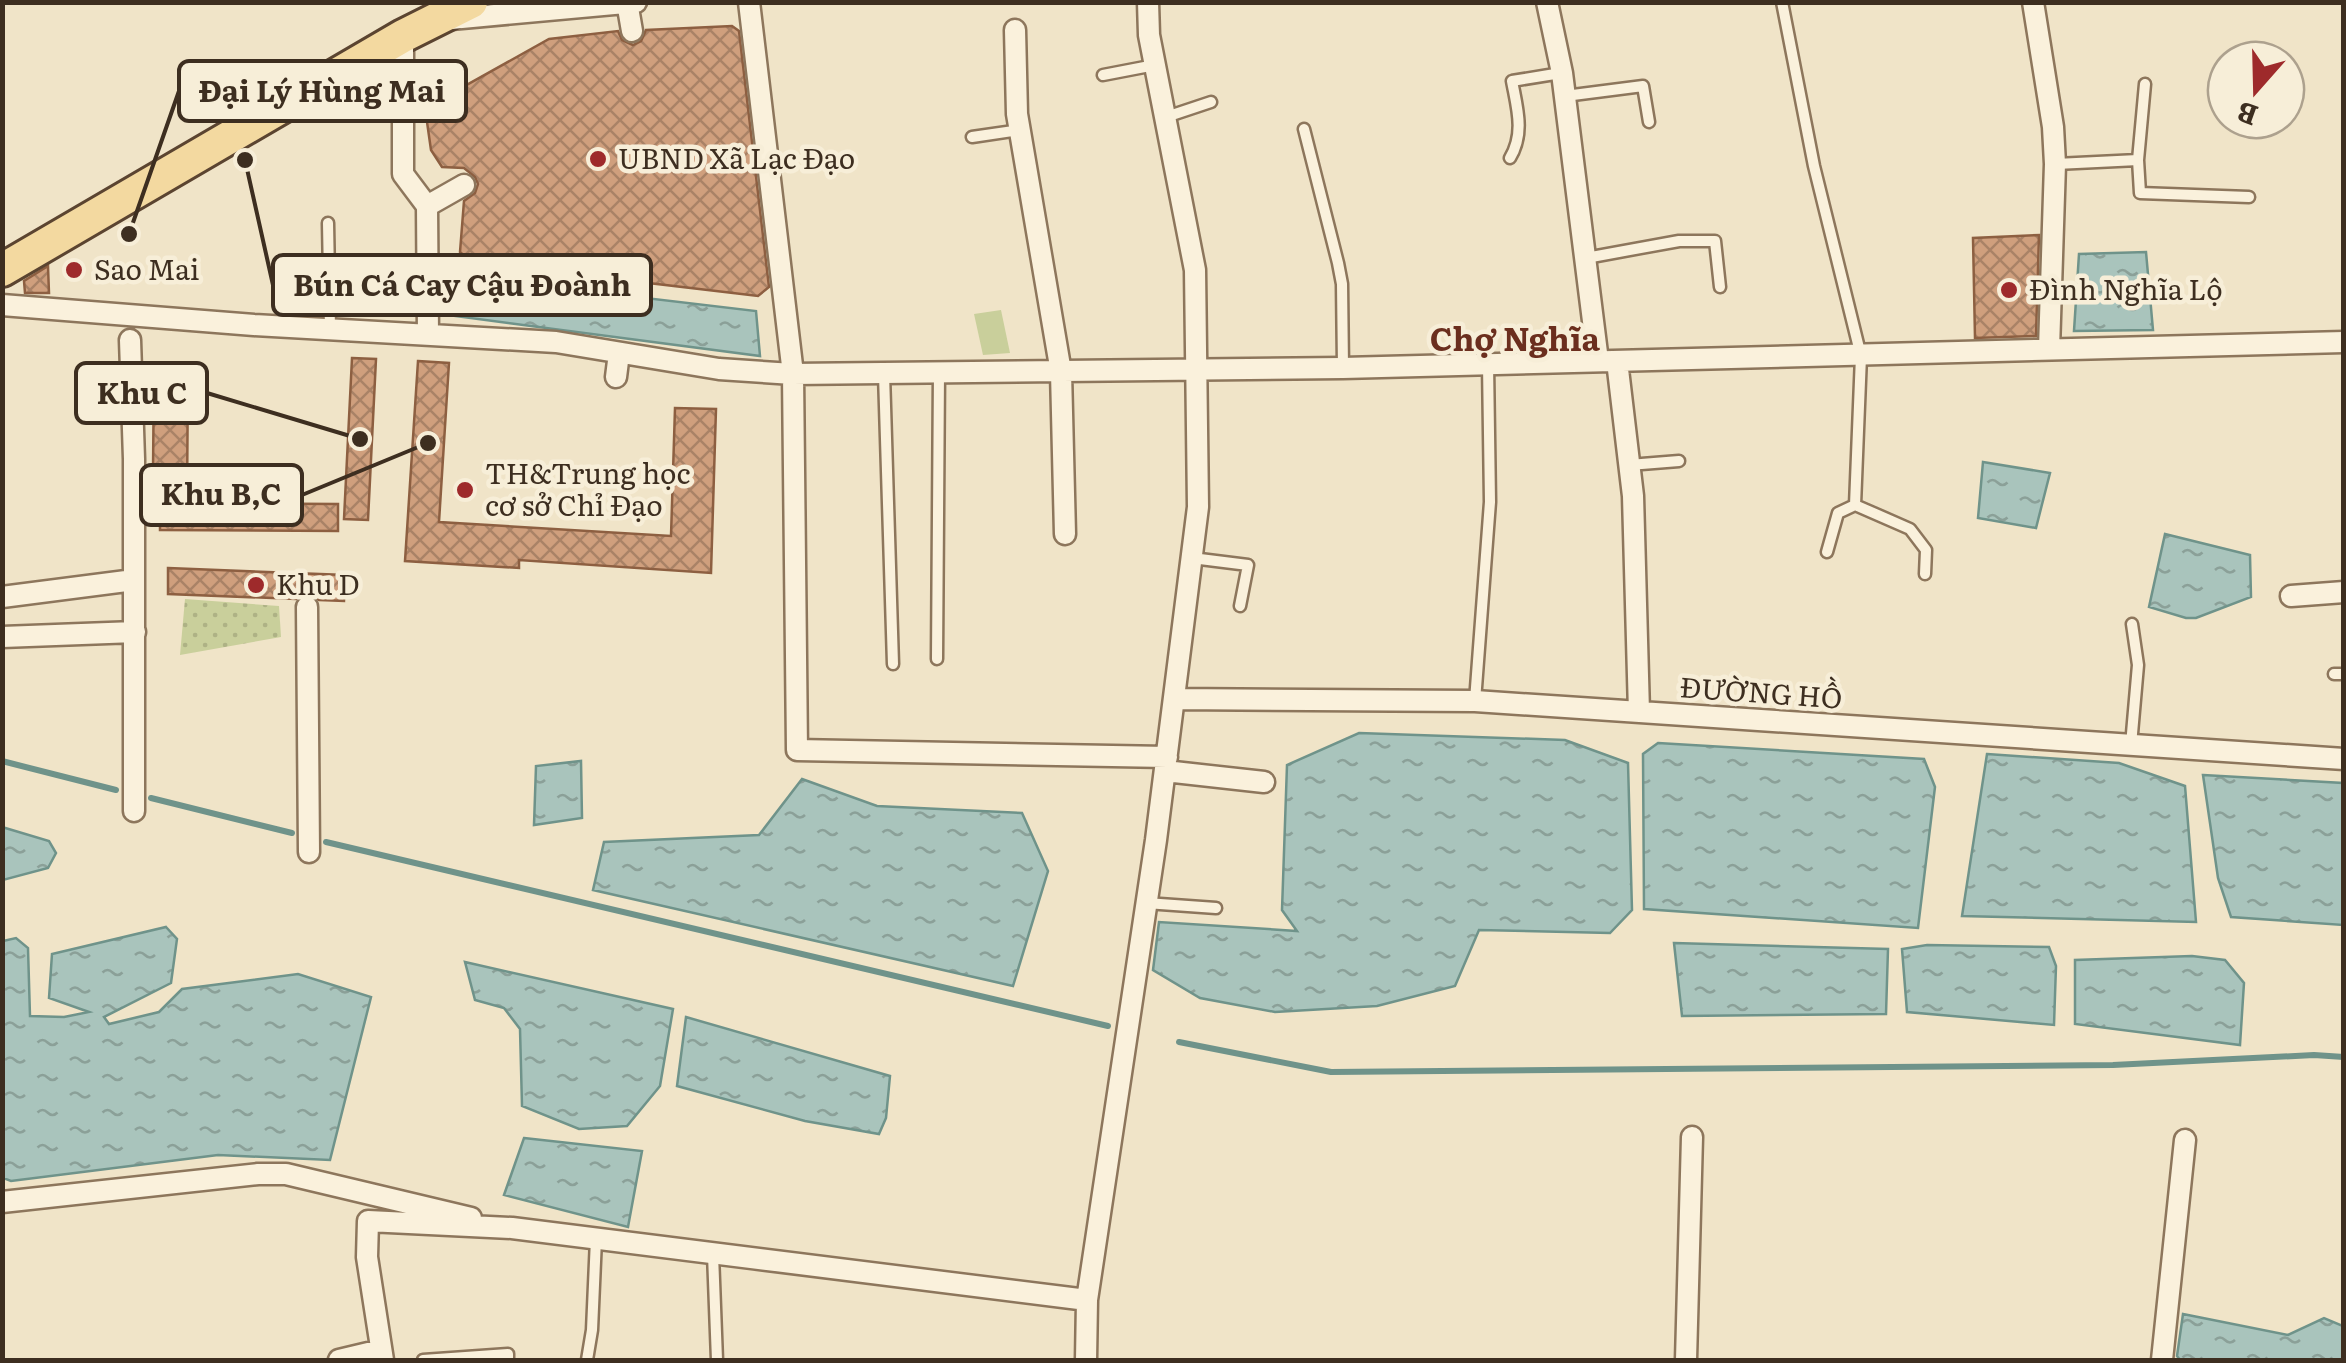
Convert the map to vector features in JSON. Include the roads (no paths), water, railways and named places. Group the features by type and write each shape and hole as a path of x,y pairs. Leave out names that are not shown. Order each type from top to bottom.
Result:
{"main road":[{"path":"2,270 403,36 471,2"}],"street":[{"path":"440,20 636,2"},
{"path":"749,2 792,374 797,750 1166,764 1264,782"},
{"path":"1086,1360 1087,1300 1166,764 1198,507 1195,270 1154,65 1148,2"},
{"path":"1547,2 1562,72 1586,258 1630,465 1639,712"},
{"path":"2033,2 2053,127 2049,350"},
{"path":"627,3 632,30"},
{"path":"1015,30 1020,130 1061,372 1065,534"},
{"path":"403,36 403,174 427,206 428,334"},
{"path":"427,206 464,186"},
{"path":"2,305 255,333 330,329 556,342 719,368 792,374 1199,371 2344,342"},
{"path":"130,340 134,811"},
{"path":"616,377 619,352"},
{"path":"2,597 134,580"},
{"path":"2290,596 2344,592"},
{"path":"307,608 309,852"},
{"path":"2,637 135,632"},
{"name":"ĐƯỜNG HỒ","path":"1174,698 1475,700 2344,759"},
{"path":"1686,1360 1692,1137"},
{"path":"2162,1360 2186,1140"},
{"path":"2,1202 258,1174 317,1178 512,1228"},
{"path":"339,1360 382,1355 367,1257 371,1192"},
{"path":"368,1221 512,1228 1087,1300"}],"lane":[{"path":"1782,2 1814,166 1861,356 1855,505"},
{"path":"1103,75 1154,65"},
{"path":"1510,158 1518,143 1519,120 1512,80 1562,72"},
{"path":"2145,84 2138,160 2140,193 2249,197"},
{"path":"1565,96 1642,86 1649,122"},
{"path":"1165,118 1211,102"},
{"path":"1304,129 1342,284 1342,368"},
{"path":"972,137 1020,130"},
{"path":"2054,164 2138,160"},
{"path":"328,222 330,329"},
{"path":"1586,258 1679,241 1715,241 1720,286"},
{"path":"1475,700 1490,502 1488,364"},
{"path":"938,659 940,372"},
{"path":"884,373 893,664"},
{"path":"1630,465 1679,462"},
{"path":"1827,552 1838,513 1855,505 1910,529 1926,550 1925,574"},
{"path":"1192,558 1248,565 1240,606"},
{"path":"2131,744 2138,665 2132,624"},
{"path":"1145,903 1216,908"},
{"path":"587,1360 596,1239"},
{"path":"714,1254 717,1360"},
{"path":"423,1360 508,1354 508,1360"}],"water":[{"path":"2146,252 2153,330 2074,331 2079,254"},
{"path":"459,276 756,311 760,356 455,316"},
{"path":"1983,462 2050,473 2036,528 1978,518"},
{"path":"2165,534 2250,555 2251,597 2196,618 2149,607"},
{"path":"1359,733 1565,740 1628,763 1632,910 1610,933 1479,930 1455,986 1377,1006 1275,1012 1200,998 1153,970 1159,922 1297,931 1282,910 1287,765"},
{"path":"1658,743 1924,759 1935,787 1918,928 1644,909 1643,754"},
{"path":"1987,754 2119,763 2185,786 2196,922 1962,916"},
{"path":"581,761 582,818 534,825 536,766"},
{"path":"2203,775 2343,783 2343,925 2231,917 2218,878"},
{"path":"802,779 877,806 1022,813 1048,871 1013,986 593,890 604,842 759,835"},
{"path":"2,827 49,841 56,853 48,868 3,880"},
{"path":"166,927 177,939 171,983 104,1017 109,1024 159,1012 182,989 298,974 371,997 330,1160 218,1155 11,1181 3,1178 3,941 16,938 28,948 30,1016 64,1017 89,1012 49,998 52,954"},
{"path":"1674,943 1888,949 1886,1014 1682,1016"},
{"path":"1927,945 2049,947 2056,966 2054,1025 1907,1012 1902,949"},
{"path":"2192,956 2225,960 2244,983 2240,1045 2075,1024 2075,960"},
{"path":"465,962 673,1009 660,1086 627,1126 579,1129 522,1106 520,1029 504,1008 475,1000"},
{"path":"686,1017 890,1076 886,1118 879,1134 805,1121 677,1086"},
{"path":"524,1138 642,1151 628,1227 504,1195"},
{"path":"2183,1314 2288,1335 2324,1318 2343,1326 2343,1360 2180,1360 2177,1356"}],"waterway":[{"path":"2,761 116,790"},
{"path":"151,798 292,833"},
{"path":"326,842 1108,1026"},
{"path":"1179,1042 1331,1072 2113,1065 2314,1055 2344,1057"}],"place":[{"name":"UBND Xã Lạc Đạo","path":"598,159"},
{"name":"Bún Cá Cay Cậu Đoành","path":"245,160"},
{"name":"Đại Lý Hùng Mai","path":"129,234"},
{"name":"Sao Mai","path":"74,270"},
{"name":"Đình Nghĩa Lộ","path":"2009,290"},
{"name":"Khu C","path":"360,439"},
{"name":"Khu B,C","path":"428,443"},
{"name":"TH&Trung học cơ sở Chỉ Đạo","path":"465,490"},
{"name":"Khu D","path":"256,585"}],"district":[{"name":"Chợ Nghĩa","path":"1515,340"}]}
